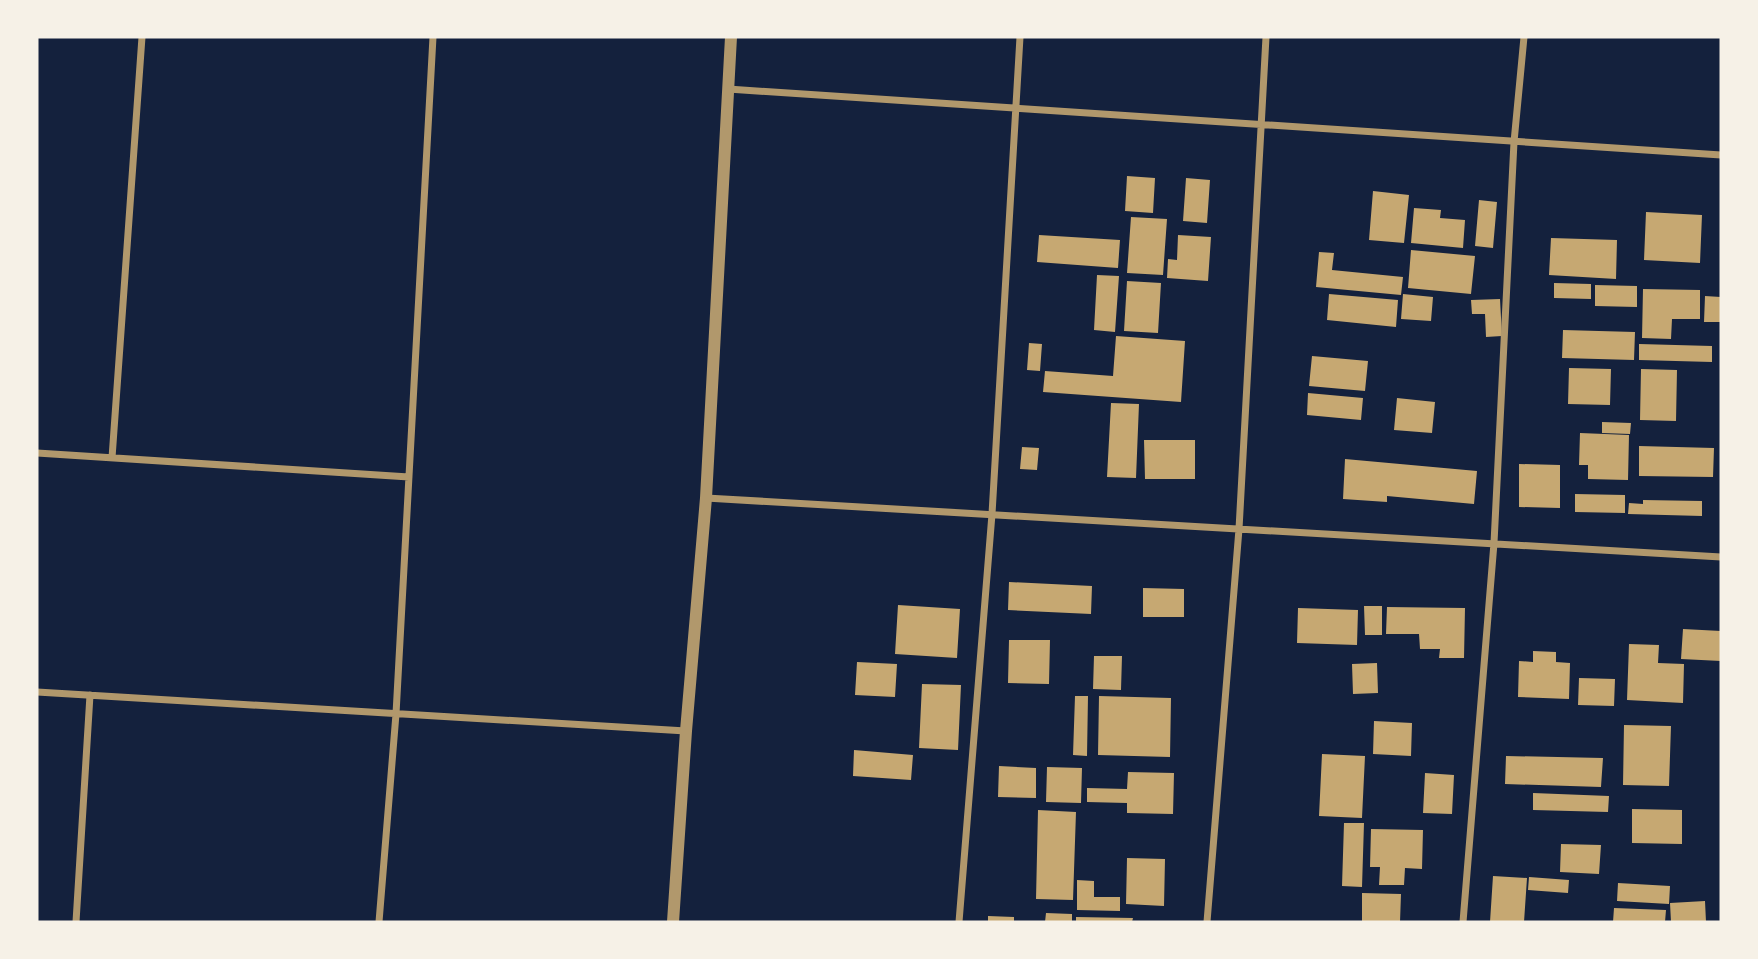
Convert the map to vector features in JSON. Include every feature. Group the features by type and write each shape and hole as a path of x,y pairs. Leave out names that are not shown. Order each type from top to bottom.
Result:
{"street":[{"path":"112,458 142,37"},
{"path":"379,922 396,714 433,37"},
{"path":"673,922 706,498 731,37"},
{"path":"959,922 992,514 1020,37"},
{"path":"1207,922 1239,529 1266,37"},
{"path":"1463,922 1494,543 1514,142 1524,37"},
{"path":"727,89 1721,155"},
{"path":"37,453 410,477"},
{"path":"706,498 1721,557"},
{"path":"37,692 686,732"},
{"path":"76,922 90,695"}],"building":[{"path":"1127,176 1155,178 1153,213 1125,211"},
{"path":"1186,178 1210,180 1207,223 1183,221"},
{"path":"1373,191 1409,195 1404,243 1369,240"},
{"path":"1479,200 1497,202 1493,248 1475,246"},
{"path":"1414,208 1441,210 1440,218 1465,220 1463,248 1411,243"},
{"path":"1646,212 1702,215 1700,263 1644,260"},
{"path":"1131,217 1167,219 1163,275 1127,273"},
{"path":"1039,235 1120,240 1118,268 1037,262"},
{"path":"1178,235 1211,237 1208,281 1167,278 1168,259 1177,260"},
{"path":"1551,238 1617,240 1616,279 1549,275"},
{"path":"1411,250 1475,256 1471,294 1408,288"},
{"path":"1319,252 1334,253 1332,270 1403,277 1401,295 1316,287"},
{"path":"1097,275 1119,276 1115,332 1094,330"},
{"path":"1127,281 1161,283 1158,333 1124,331"},
{"path":"1554,283 1591,284 1591,299 1554,298"},
{"path":"1595,285 1637,286 1637,307 1595,306"},
{"path":"1643,289 1700,290 1700,319 1672,319 1671,339 1642,338"},
{"path":"1329,294 1398,300 1396,327 1327,320"},
{"path":"1403,294 1433,297 1431,321 1401,319"},
{"path":"1705,296 1721,297 1721,322 1704,322"},
{"path":"1500,299 1502,336 1486,337 1485,314 1472,314 1471,300"},
{"path":"1563,330 1635,332 1634,360 1562,358"},
{"path":"1116,336 1185,341 1181,402 1043,392 1045,371 1113,376"},
{"path":"1029,343 1042,344 1040,371 1027,370"},
{"path":"1639,344 1712,346 1712,362 1639,360"},
{"path":"1312,356 1368,361 1365,391 1309,386"},
{"path":"1569,368 1611,369 1610,405 1568,404"},
{"path":"1641,369 1677,370 1676,421 1640,420"},
{"path":"1308,393 1363,398 1361,420 1307,415"},
{"path":"1397,398 1435,402 1432,433 1394,430"},
{"path":"1111,403 1139,404 1136,478 1107,477"},
{"path":"1602,422 1631,423 1630,434 1602,433"},
{"path":"1580,433 1629,435 1628,480 1588,479 1588,465 1579,465"},
{"path":"1144,440 1195,440 1195,479 1145,479"},
{"path":"1639,446 1714,448 1713,477 1639,476"},
{"path":"1022,447 1039,448 1037,470 1020,469"},
{"path":"1345,459 1477,471 1474,504 1387,496 1387,502 1343,499"},
{"path":"1519,464 1560,465 1560,508 1519,507"},
{"path":"1575,494 1625,495 1625,513 1575,512"},
{"path":"1643,500 1702,501 1702,516 1628,514 1629,503 1643,504"},
{"path":"1009,582 1092,586 1091,614 1008,610"},
{"path":"1143,588 1184,589 1184,617 1143,617"},
{"path":"898,605 960,609 957,658 895,654"},
{"path":"1364,606 1382,606 1382,635 1365,635"},
{"path":"1387,607 1465,608 1464,658 1439,658 1440,649 1420,649 1419,634 1386,634"},
{"path":"1298,608 1358,610 1357,645 1297,643"},
{"path":"1683,629 1721,631 1721,661 1681,659"},
{"path":"1009,640 1050,640 1049,684 1008,683"},
{"path":"1629,644 1659,645 1658,663 1684,664 1683,703 1627,700"},
{"path":"1533,651 1556,652 1556,662 1570,663 1569,699 1518,697 1519,661 1533,662"},
{"path":"1094,656 1122,656 1121,690 1093,689"},
{"path":"857,662 897,664 895,697 855,695"},
{"path":"1377,663 1378,693 1353,694 1352,664"},
{"path":"1579,678 1615,679 1614,706 1578,705"},
{"path":"922,684 961,685 958,750 919,748"},
{"path":"1075,696 1088,696 1087,756 1073,755"},
{"path":"1099,696 1171,698 1170,757 1098,755"},
{"path":"1374,721 1412,723 1411,756 1373,754"},
{"path":"1624,725 1671,726 1669,786 1623,785"},
{"path":"854,750 913,755 911,780 853,776"},
{"path":"1322,754 1365,756 1362,818 1319,816"},
{"path":"1506,756 1603,758 1601,787 1505,784"},
{"path":"999,766 1036,768 1036,798 998,797"},
{"path":"1047,767 1082,768 1081,803 1046,802"},
{"path":"1128,772 1174,773 1173,814 1127,813 1127,803 1087,802 1087,788 1127,789"},
{"path":"1425,773 1454,775 1452,814 1423,813"},
{"path":"1533,793 1609,796 1608,812 1533,810"},
{"path":"1632,809 1682,810 1682,844 1632,843"},
{"path":"1038,810 1076,812 1073,900 1036,899"},
{"path":"1344,823 1364,823 1362,887 1342,886"},
{"path":"1371,829 1423,830 1422,869 1405,868 1404,885 1379,885 1380,867 1370,867"},
{"path":"1561,844 1601,845 1599,874 1560,872"},
{"path":"1127,858 1165,859 1164,906 1126,904"},
{"path":"1493,876 1527,878 1524,922 1490,922"},
{"path":"1529,877 1569,880 1568,893 1528,890"},
{"path":"1077,880 1094,881 1094,897 1120,897 1120,911 1077,910"},
{"path":"1618,883 1670,886 1669,904 1617,901"},
{"path":"1362,893 1401,894 1400,922 1362,922"},
{"path":"1705,901 1706,922 1671,922 1670,903"},
{"path":"1614,908 1666,910 1665,922 1613,922"},
{"path":"1046,913 1072,914 1072,922 1045,922"},
{"path":"988,916 1014,917 1014,922 988,922"},
{"path":"1076,917 1133,918 1132,922 1076,922"}]}
